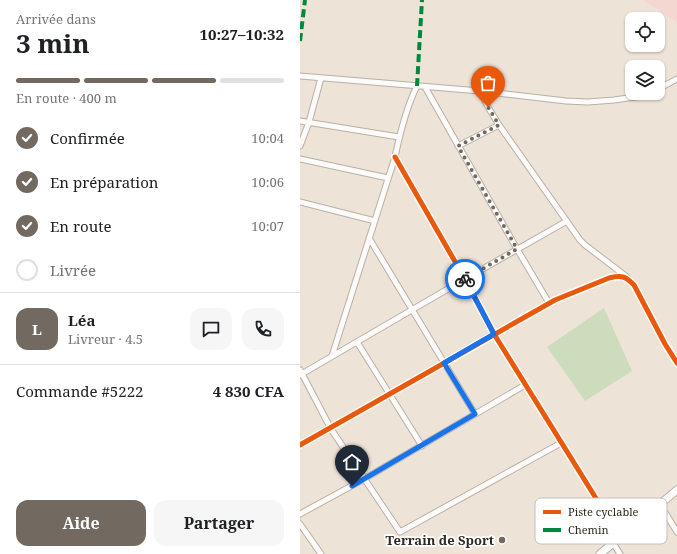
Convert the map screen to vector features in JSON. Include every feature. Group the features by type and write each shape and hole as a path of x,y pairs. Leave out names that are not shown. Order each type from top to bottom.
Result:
{"main road":[{"path":"667,498 677,490"},
{"path":"600,554 612,544"}],"street":[{"path":"300,76 480,91 566,101 588,102 625,98"},
{"path":"300,146 309,122 321,78"},
{"path":"665,85 677,79"},
{"path":"332,356 395,157 399,137 411,98 417,86"},
{"path":"425,87 549,303"},
{"path":"480,91 499,125 580,240 628,278 634,285 665,344 677,363"},
{"path":"300,121 399,137"},
{"path":"458,146 499,125"},
{"path":"395,157 465,278 494,334 596,498"},
{"path":"300,159 388,178"},
{"path":"300,202 375,221"},
{"path":"561,443 400,532 331,429 301,373 567,221"},
{"path":"369,238 475,414"},
{"path":"300,445 331,429 549,303 609,278 618,276 628,278"},
{"path":"357,342 422,446"},
{"path":"300,514 422,446 525,385"},
{"path":"667,516 677,532"},
{"path":"300,524 321,554"},
{"path":"614,544 620,554"}],"shaded area":[{"path":"643,0 677,0 677,23 665,15 665,12 661,12"},
{"path":"604,308 632,371 585,401 547,347"}],"marked path":[{"path":"300,41 305,0"},
{"path":"417,86 422,0"}],"cycle path":[{"path":"395,157 465,279 494,334 596,498"},
{"path":"300,445 555,300 609,278 623,277 634,285 665,344 677,363"}],"way so far":[{"path":"465,279 517,249 458,146 499,125 488,107"}],"place":[{"name":"Terrain de Sport","path":"502,540"}],"route":[{"path":"352,486 475,414 444,363 494,334 465,279"}]}
